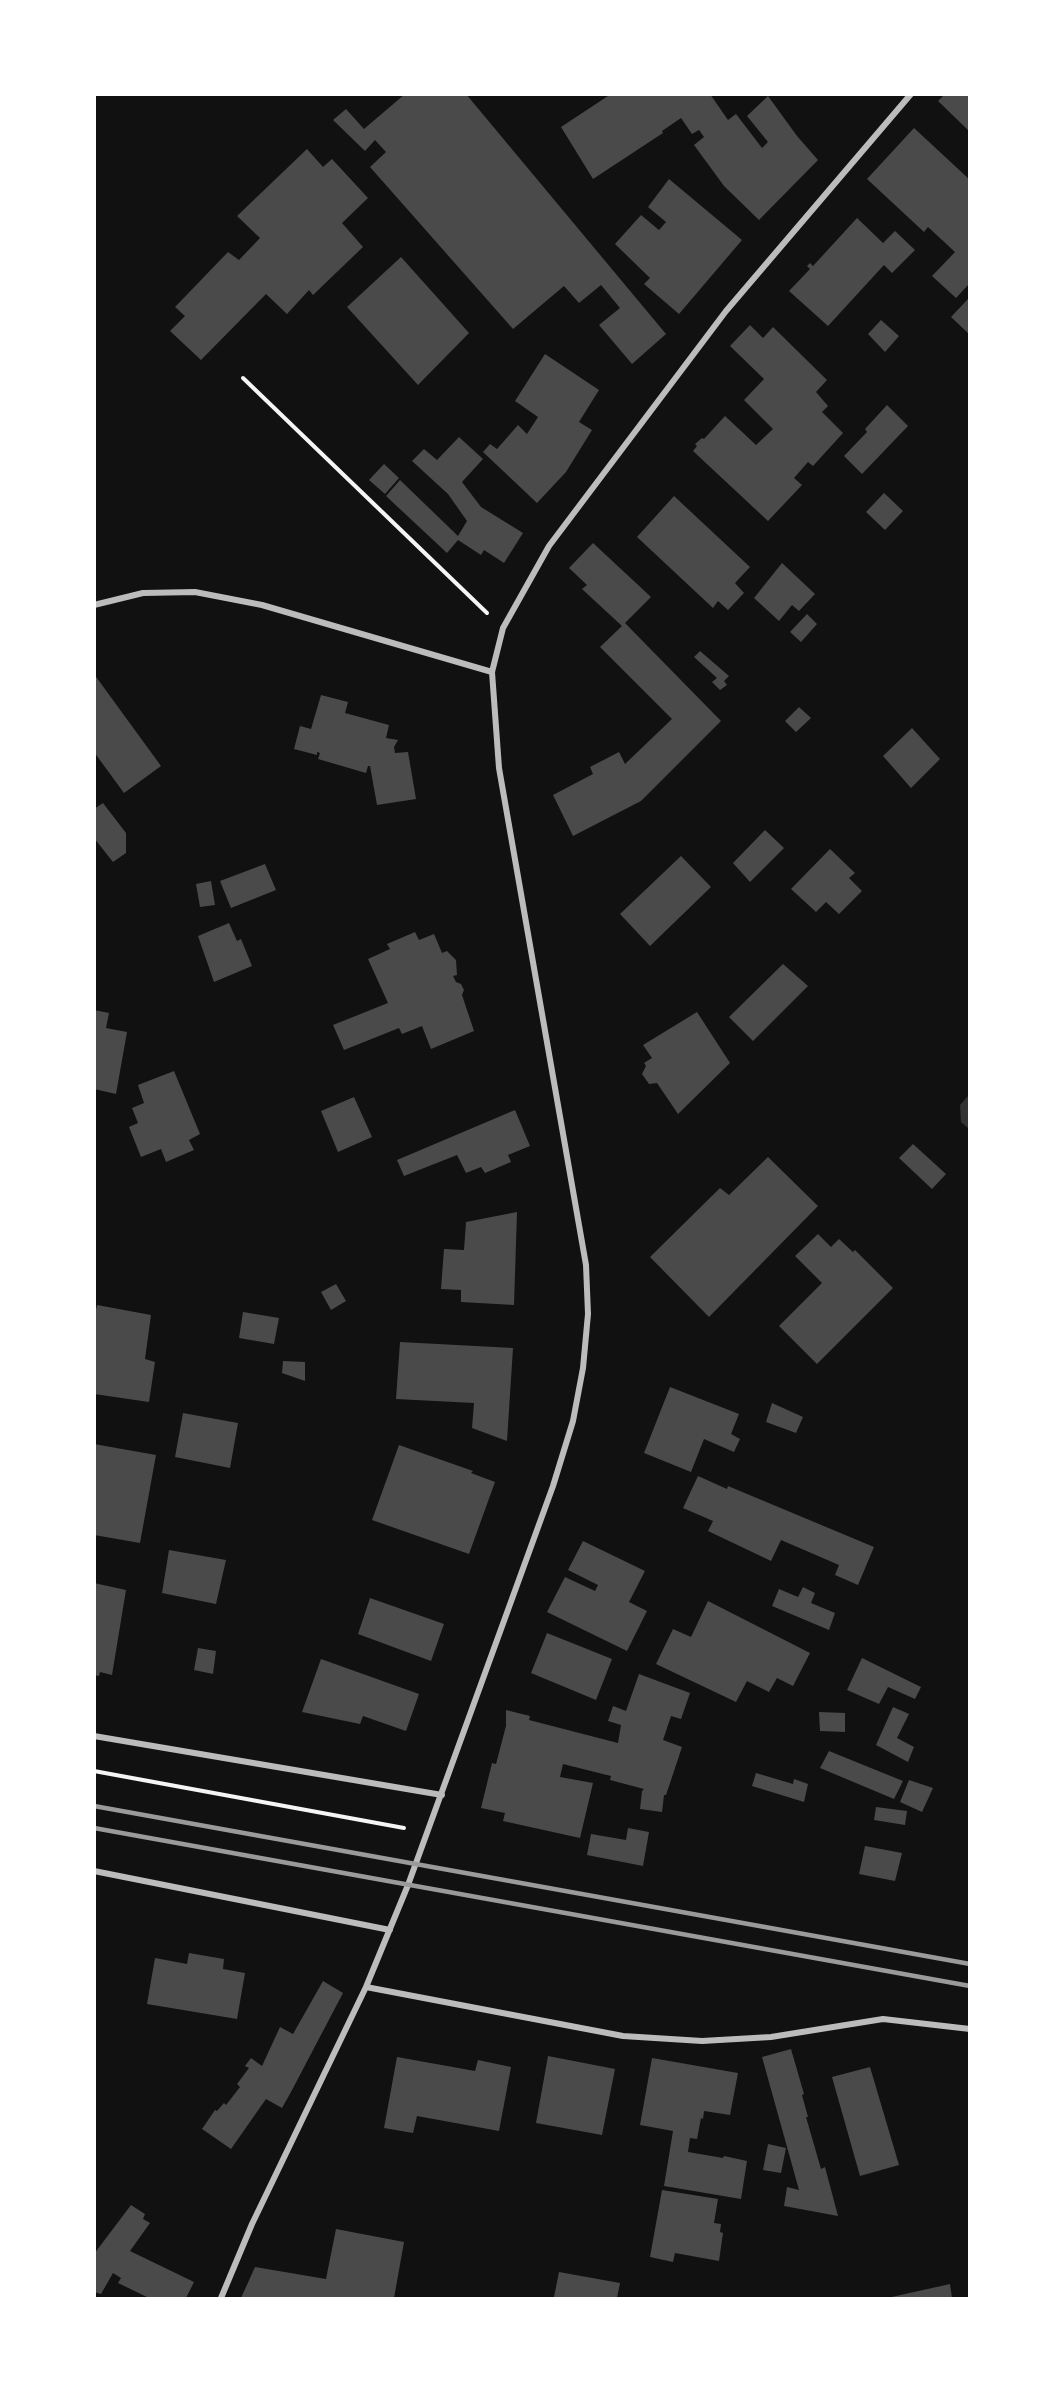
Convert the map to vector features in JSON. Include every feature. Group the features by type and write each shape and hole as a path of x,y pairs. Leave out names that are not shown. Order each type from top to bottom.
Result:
{"street":[{"path":"221,2298 252,2224 366,1987 429,1832 553,1486 573,1421 583,1368 588,1314 586,1265 500,768 492,672 503,628 549,546 726,311 911,94"},
{"path":"94,605 143,593 195,592 262,605 492,672"},
{"path":"94,1736 442,1795"},
{"path":"94,1871 390,1930"},
{"path":"366,1987 634,2037 702,2041 771,2037 883,2019 969,2029"}],"path":[{"path":"243,378 503,628"},
{"path":"94,1771 429,1832"}],"shaded area":[{"path":"969,1095 969,1129 961,1122 960,1105"}],"building":[{"path":"405,94 466,94 666,334 632,364 599,325 620,308 601,285 579,303 564,286 513,329 370,167 386,152 375,140 365,151 333,120 346,109 364,129"},
{"path":"611,94 710,94 728,120 736,114 762,148 768,142 747,116 768,96 818,160 759,220 724,186 694,145 704,137 699,130 692,134 681,118 662,131 663,133 593,179 561,127"},
{"path":"945,94 969,94 969,131 938,101"},
{"path":"914,128 969,179 969,284 956,298 932,276 955,252 928,227 924,232 867,179"},
{"path":"307,149 323,167 332,159 368,198 342,223 363,247 313,295 309,290 287,314 266,294 201,360 170,331 185,316 175,307 228,252 239,260 260,238 237,216"},
{"path":"669,179 742,240 679,314 644,284 650,278 615,244 641,215 659,230 666,222 648,207"},
{"path":"857,218 883,243 895,231 915,250 892,273 884,265 828,326 789,291 810,269 807,266 810,263 813,266"},
{"path":"401,257 469,333 418,385 347,307"},
{"path":"968,299 969,301 969,334 951,317"},
{"path":"881,320 899,336 885,352 868,334"},
{"path":"750,325 763,338 773,327 827,380 816,392 828,406 822,412 843,433 813,466 808,462 794,478 802,485 768,521 693,451 697,446 695,444 702,438 704,439 725,416 756,445 773,429 744,400 764,379 730,346"},
{"path":"545,354 599,390 579,422 592,430 566,472 537,503 483,452 490,444 497,449 518,425 527,434 538,417 515,401"},
{"path":"887,405 908,426 862,474 844,456 867,432 865,429"},
{"path":"459,437 483,459 462,482 481,507 523,533 504,563 484,550 481,555 458,540 447,553 386,496 400,480 458,536 467,521 448,494 412,461 424,449 437,460"},
{"path":"384,464 399,478 385,494 369,480"},
{"path":"884,493 903,511 885,530 866,512"},
{"path":"674,496 750,567 735,583 744,593 728,610 718,601 713,608 637,537"},
{"path":"593,543 651,597 625,623 721,721 641,801 573,836 553,795 593,774 590,767 619,752 625,764 672,719 600,647 622,626 582,589 587,585 569,568"},
{"path":"782,563 815,594 799,611 792,605 779,621 754,598"},
{"path":"807,614 817,624 801,642 790,632"},
{"path":"700,651 729,676 724,681 727,685 720,690 712,682 717,678 694,657"},
{"path":"94,674 161,766 124,793 94,752"},
{"path":"321,695 348,702 345,713 389,725 386,738 398,740 394,747 395,753 408,752 416,799 377,805 370,766 366,773 318,759 320,753 317,752 317,755 294,749 300,726 311,729"},
{"path":"799,707 811,718 796,732 785,721"},
{"path":"912,728 940,759 911,788 883,756"},
{"path":"103,803 126,833 126,853 113,862 94,838 94,809"},
{"path":"765,830 784,848 750,882 733,863"},
{"path":"830,849 855,873 849,878 862,891 839,914 826,902 816,912 791,889"},
{"path":"681,856 711,887 650,946 620,914"},
{"path":"265,864 276,890 231,908 220,881"},
{"path":"211,881 215,905 200,907 196,884"},
{"path":"229,923 237,941 241,939 252,966 214,982 198,936"},
{"path":"415,932 419,940 434,934 442,953 447,951 456,960 457,975 453,976 464,990 462,995 474,1031 431,1049 422,1026 402,1034 399,1028 344,1050 333,1025 388,1003 368,959 390,949 387,944"},
{"path":"783,964 808,986 753,1041 729,1017"},
{"path":"94,1010 109,1013 106,1028 127,1032 116,1094 94,1089"},
{"path":"697,1012 730,1063 678,1114 657,1083 649,1084 642,1074 646,1066 644,1063 652,1058 643,1045"},
{"path":"174,1071 200,1134 189,1140 194,1150 166,1162 161,1149 141,1157 129,1127 138,1123 132,1108 144,1103 138,1085"},
{"path":"354,1097 372,1137 338,1152 321,1111"},
{"path":"515,1110 530,1146 508,1155 511,1162 485,1173 481,1167 466,1173 457,1155 404,1176 397,1160"},
{"path":"913,1144 946,1174 932,1189 899,1158"},
{"path":"768,1157 818,1206 709,1317 650,1257 720,1188 729,1195"},
{"path":"517,1212 514,1305 461,1302 461,1290 441,1289 444,1249 464,1250 466,1222"},
{"path":"818,1234 831,1247 839,1239 853,1252 855,1250 893,1288 817,1364 779,1326 822,1283 795,1256"},
{"path":"336,1284 346,1301 331,1310 321,1292"},
{"path":"97,1305 151,1315 145,1359 155,1362 149,1402 94,1394 94,1319"},
{"path":"243,1312 279,1318 274,1344 239,1338"},
{"path":"400,1342 513,1348 507,1441 472,1428 474,1403 396,1399"},
{"path":"283,1361 305,1362 305,1381 282,1373"},
{"path":"670,1387 739,1414 731,1434 740,1439 734,1452 704,1439 691,1472 644,1453"},
{"path":"772,1403 803,1417 796,1433 766,1422"},
{"path":"183,1413 238,1423 230,1468 175,1457"},
{"path":"94,1444 156,1455 140,1543 94,1535"},
{"path":"399,1445 473,1471 471,1473 495,1482 469,1554 372,1520"},
{"path":"698,1476 727,1489 728,1486 874,1547 858,1585 835,1575 839,1565 781,1540 771,1561 708,1531 713,1521 683,1508"},
{"path":"583,1541 645,1571 629,1602 647,1611 627,1651 547,1612 565,1577 595,1591 598,1585 568,1570"},
{"path":"169,1550 226,1560 216,1604 162,1593"},
{"path":"94,1583 126,1590 112,1675 100,1672 99,1676 94,1675"},
{"path":"803,1587 815,1593 811,1603 835,1613 829,1630 772,1606 779,1589 798,1597"},
{"path":"370,1598 444,1624 431,1661 358,1634"},
{"path":"708,1601 810,1653 793,1686 777,1678 769,1692 747,1681 736,1702 656,1664 673,1629 691,1637"},
{"path":"547,1633 612,1659 596,1700 531,1673"},
{"path":"198,1648 216,1651 213,1674 194,1670"},
{"path":"862,1658 921,1687 915,1699 888,1687 879,1704 847,1690"},
{"path":"321,1659 419,1694 406,1731 363,1716 360,1724 302,1712"},
{"path":"639,1674 690,1693 681,1719 671,1716 663,1740 682,1747 666,1795 664,1795 662,1812 640,1809 644,1789 610,1780 611,1776 563,1764 560,1777 593,1783 580,1838 503,1821 505,1813 481,1808 492,1763 496,1764 506,1726 506,1710 530,1716 529,1720 618,1743 621,1725 608,1721 613,1706 626,1711"},
{"path":"893,1707 909,1714 897,1738 914,1747 908,1762 876,1745"},
{"path":"819,1712 845,1713 845,1732 820,1731"},
{"path":"829,1751 903,1781 894,1799 820,1768"},
{"path":"756,1773 793,1784 794,1779 808,1784 804,1802 752,1786"},
{"path":"909,1780 933,1788 922,1812 900,1802"},
{"path":"876,1807 907,1811 905,1825 874,1820"},
{"path":"628,1828 649,1832 643,1866 587,1855 591,1834 626,1840"},
{"path":"865,1846 902,1853 895,1881 859,1874"},
{"path":"189,1953 224,1959 223,1969 245,1973 237,2019 147,2004 155,1958 187,1964"},
{"path":"323,1981 343,1993 291,2092 282,2108 266,2099 231,2149 202,2129 215,2110 217,2111 224,2103 226,2105 240,2087 237,2084 249,2068 245,2066 251,2058 262,2066 280,2027 293,2034"},
{"path":"791,2049 804,2094 802,2095 808,2117 806,2117 821,2169 825,2167 838,2216 784,2206 787,2187 799,2190 762,2057"},
{"path":"548,2056 615,2069 602,2135 536,2123"},
{"path":"397,2057 475,2071 478,2060 511,2067 499,2131 417,2116 413,2133 384,2128"},
{"path":"652,2058 738,2073 730,2115 704,2111 697,2139 690,2138 688,2152 747,2161 741,2199 664,2186 673,2131 640,2125"},
{"path":"870,2067 899,2165 860,2176 832,2077"},
{"path":"768,2144 786,2148 781,2173 763,2170"},
{"path":"662,2190 718,2199 714,2223 721,2224 720,2232 723,2233 719,2261 675,2253 673,2262 650,2257"},
{"path":"131,2205 145,2214 143,2219 150,2223 130,2251 194,2282 186,2298 149,2298 118,2283 121,2278 113,2273 101,2294 94,2292 94,2254"},
{"path":"336,2229 404,2242 394,2298 241,2298 255,2267 326,2279"},
{"path":"559,2272 620,2283 617,2298 554,2297"},
{"path":"950,2284 952,2298 887,2298"}],"railway":[{"path":"94,1806 970,1964"},
{"path":"94,1828 970,1986"}]}
